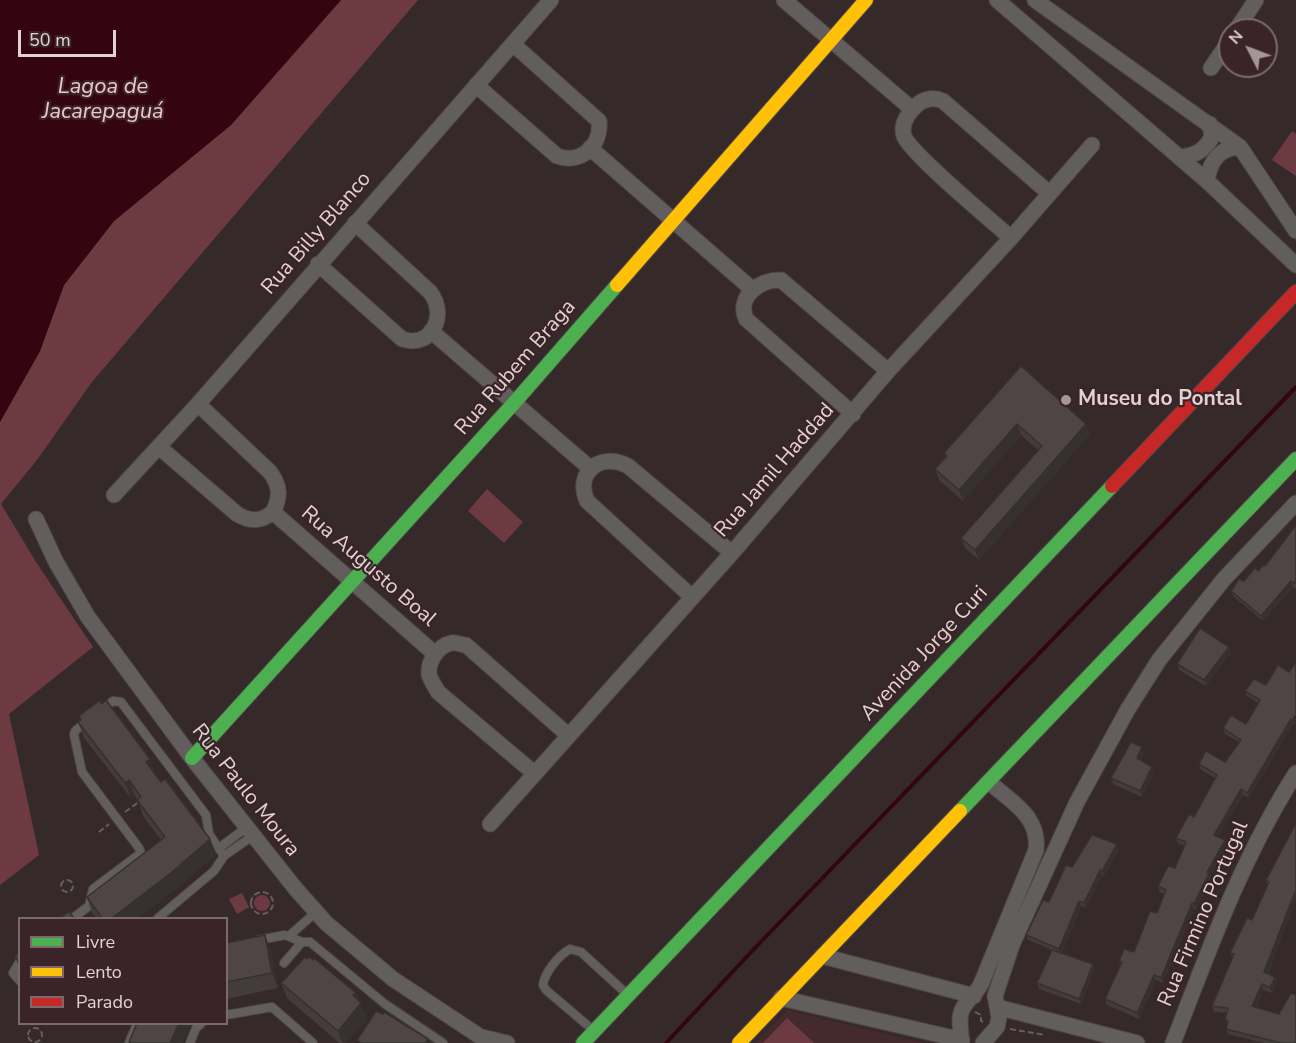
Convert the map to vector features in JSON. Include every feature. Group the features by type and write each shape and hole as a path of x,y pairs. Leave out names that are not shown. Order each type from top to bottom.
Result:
{"street":[{"name":"Rua Billy Blanco","path":"114,495 198,404 551,0"},
{"path":"784,0 912,109"},
{"name":"Rua Rubem Braga","path":"192,758 514,402 866,0"},
{"path":"997,0 1207,181 1296,265"},
{"path":"1035,0 1240,147 1296,231"},
{"path":"1241,18 1248,3"},
{"path":"476,85 557,156 573,160 590,148 600,130 599,121 513,44"},
{"path":"1211,68 1218,58"},
{"path":"1011,238 905,139 904,120 912,109 921,101 931,98 943,102 1049,193"},
{"path":"1179,157 1190,157 1204,149 1212,137 1210,124"},
{"name":"Rua Jamil Haddad","path":"490,824 732,553 888,371 1011,238 1092,145"},
{"path":"1207,181 1213,160 1221,152 1232,147 1240,147"},
{"path":"590,148 753,290"},
{"path":"318,264 402,339 416,342 431,331 439,310 437,301 355,223"},
{"path":"853,414 746,319 744,304 753,290 766,281 781,280 888,371"},
{"name":"Avenida Jorge Curi","path":"589,1037 1296,292"},
{"path":"431,331 591,469"},
{"name":"Rua Augusto Boal","path":"159,447 247,520 256,520 273,512 279,494 278,483 270,472 198,404"},
{"path":"739,1043 1296,459"},
{"path":"692,597 587,501 583,492 584,480 591,469 600,462 609,460 619,461 628,466 732,553"},
{"path":"983,1043 997,1026 999,1017 995,996 1019,928 1077,802 1128,709 1159,660 1224,579 1296,503"},
{"name":"Rua Augusto Boal","path":"273,512 435,654"},
{"name":"Rua Paulo Moura","path":"36,519 56,562 88,617 192,758 316,912 393,979 485,1040 507,1043"},
{"name":"Rua Augusto Boal","path":"534,773 438,692 429,676 429,664 435,654 452,643 466,645 568,735"},
{"name":"Rua Firmino Portugal","path":"1173,1043 1230,897 1264,827 1296,773"},
{"path":"781,998 961,1042 960,1016 963,1008 981,984 1036,850 1037,842 1029,818 988,782"},
{"path":"822,956 974,996"},
{"path":"997,1007 1137,1043"},
{"path":"570,1043 589,1037"},
{"path":"1161,1043 1173,1043"}],"lane":[{"path":"98,713 113,700 121,702 206,815 210,834 225,856"},
{"path":"74,917 89,906 93,889 141,853 82,772 74,735 75,731 91,719"},
{"path":"219,848 250,831"},
{"path":"159,917 214,870 250,831"},
{"path":"290,936 316,912"},
{"path":"250,942 290,936 303,942 310,942 385,1004 443,1043"},
{"path":"284,963 303,942"},
{"path":"589,1037 543,985 546,974 565,952 570,949 580,952 629,996"},
{"path":"18,964 13,973 18,979"},
{"path":"228,1015 272,1007 313,1043"},
{"path":"129,1043 136,1025"},
{"path":"190,1043 199,1025"}],"path":[{"path":"99,832 144,797"},
{"path":"66,880 73,884 69,892 61,888 62,882 66,880"},
{"path":"258,893 265,893 271,897 271,908 263,914 252,908 252,898 258,893"},
{"path":"960,1016 968,1018 975,1012 981,1015 981,1021 1047,1035"},
{"path":"37,1028 42,1033 41,1038 36,1042 32,1041 28,1035 29,1031 37,1028"}],"shaded area":[{"path":"341,0 418,0 92,382 37,460 1,504 36,562 93,647 9,714 39,855 0,885 0,422 40,351 64,285 114,221 231,125"},
{"path":"1292,131 1296,134 1296,176 1272,160"},
{"path":"487,489 523,522 504,543 468,511"},
{"path":"242,893 249,907 237,914 229,899"},
{"path":"259,895 265,895 270,903 268,909 259,911 254,906 254,900"},
{"path":"787,1010 922,1043 756,1043"},
{"path":"787,1018 814,1043 763,1043"}],"water":[{"name":"Lagoa de Jacarepaguá","path":"0,0 341,0 231,125 114,221 64,285 40,351 0,422"}],"building":[{"path":"1021,366 1086,424 975,550 961,538 1042,446 1017,424 959,490 935,469 947,456 944,453"},
{"path":"1296,525 1296,581 1294,583 1291,581 1261,616 1231,591 1239,579 1244,581 1255,568 1258,571 1263,565 1265,566"},
{"path":"1200,628 1229,647 1204,680 1177,664"},
{"path":"1296,662 1296,715 1291,719 1247,793 1241,789 1214,835 1225,840 1207,872 1209,873 1194,904 1192,903 1161,978 1154,975 1137,1013 1105,999 1122,962 1119,961 1124,949 1134,952 1150,911 1157,913 1166,890 1158,886 1168,866 1175,868 1186,842 1176,838 1189,814 1194,817 1217,775 1199,764 1206,751 1225,762 1241,740 1223,728 1231,715 1246,724 1260,700 1245,691 1254,679 1266,685 1278,665 1289,672"},
{"path":"106,700 150,759 146,762 161,782 165,779 210,839 172,872 113,917 101,917 87,897 165,837 137,800 141,797 129,780 125,783 78,722 81,720 79,716 99,701 102,704"},
{"path":"1131,742 1142,747 1137,758 1152,767 1140,791 1111,778"},
{"path":"1296,823 1296,892 1264,972 1275,977 1270,988 1262,984 1252,1006 1279,1014 1291,993 1296,995 1296,1043 1281,1043 1226,1029 1228,1021 1225,1019 1228,1008 1212,1006 1234,954 1230,953 1247,918 1252,920 1269,882 1266,880"},
{"path":"1092,835 1117,844 1102,871 1100,870 1084,903 1079,901 1059,949 1026,935 1043,900 1049,902 1066,865 1072,867"},
{"path":"69,912 73,917 62,917"},
{"path":"265,935 272,973 228,982 228,943"},
{"path":"1052,950 1093,964 1079,999 1037,983"},
{"path":"305,957 313,960 314,958 356,993 353,995 361,1003 338,1031 281,983"},
{"path":"376,1011 383,1014 384,1012 428,1039 426,1042 428,1043 361,1043 357,1040"},
{"path":"136,1025 178,1025 170,1043 129,1042"}],"waterway":[{"path":"666,1043 1296,387"}],"traffic: fast":[{"path":"192,758 514,403 617,285"},
{"path":"960,811 1296,459"},
{"path":"583,1043 1112,486"}],"traffic: slow":[{"path":"617,285 866,0"},
{"path":"739,1043 960,811"}],"traffic: jam":[{"path":"1112,486 1296,292"}],"place":[{"name":"Museu do Pontal","path":"1066,400"}]}
